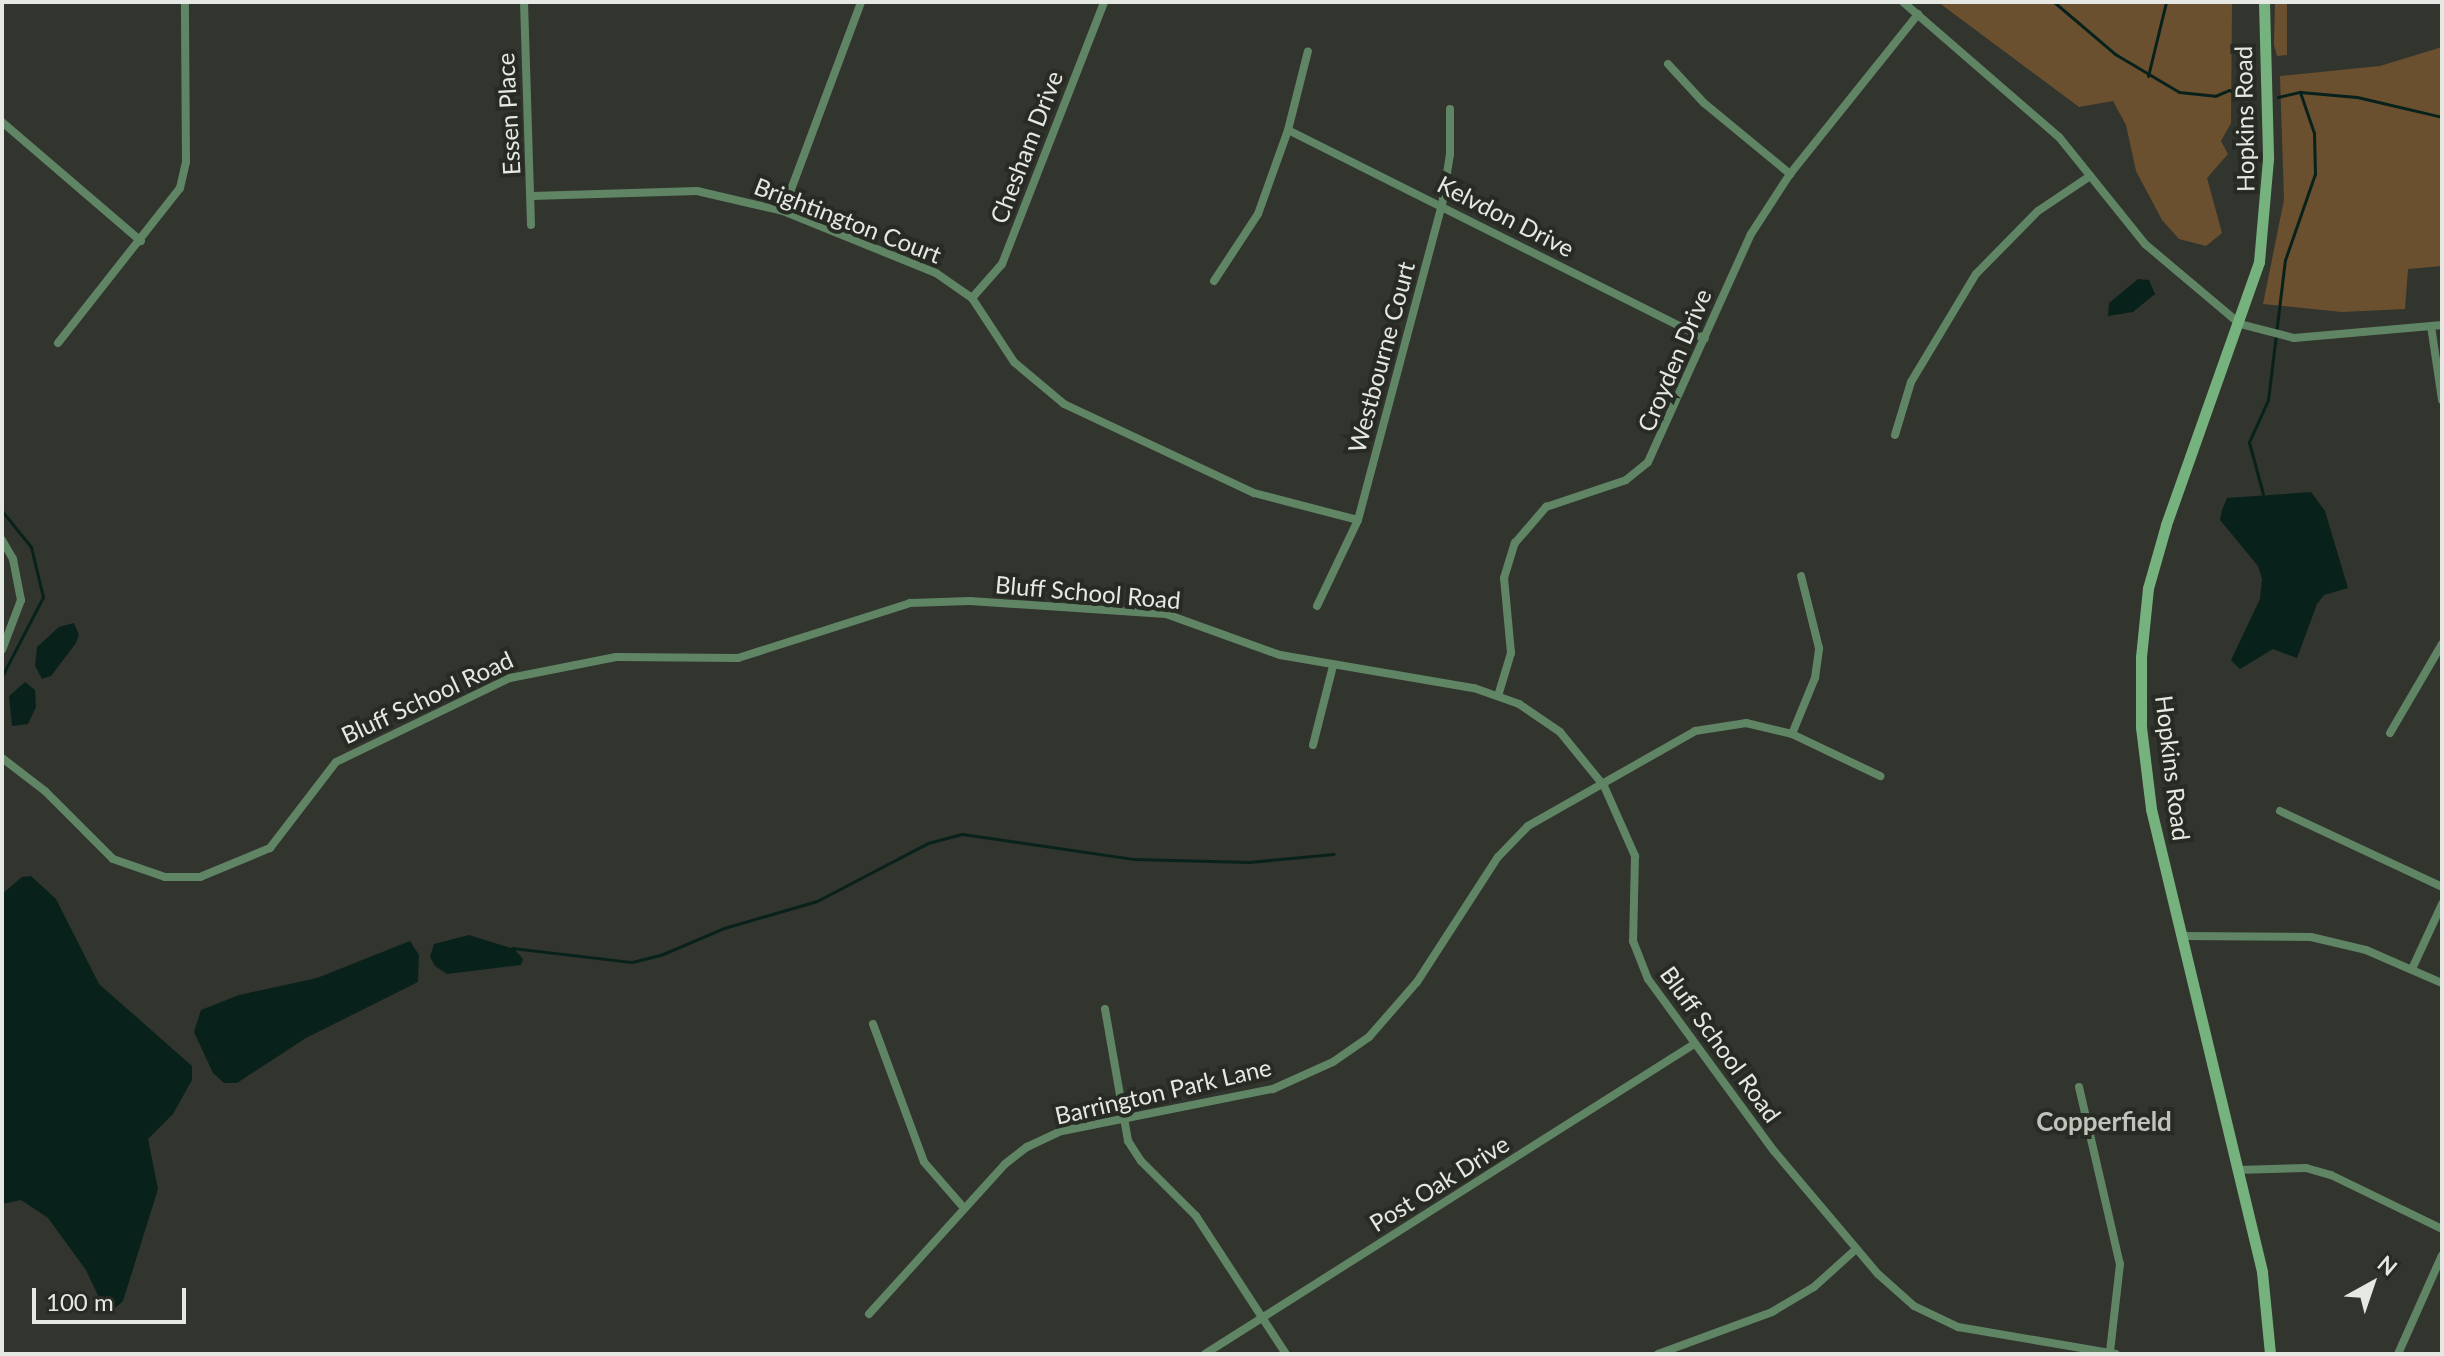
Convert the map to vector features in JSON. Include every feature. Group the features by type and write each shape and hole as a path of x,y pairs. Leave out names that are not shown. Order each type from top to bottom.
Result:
{"main road":[{"name":"Hopkins Road","path":"2264,2 2266,218 2240,324 2166,525 2148,588 2141,653 2141,727 2151,809 2262,1272 2270,1354"}],"street":[{"path":"58,343 180,188 186,162 185,2"},
{"name":"Essen Place","path":"524,2 531,225"},
{"path":"783,211 861,2"},
{"name":"Chesham Drive","path":"972,298 1002,264 1104,2"},
{"path":"1903,2 2051,129 2145,244 2240,324 2306,338 2442,325"},
{"name":"Croyden Drive","path":"1498,696 1511,653 1504,578 1515,543 1546,507 1626,480 1648,462 1751,234 1790,174 1918,14"},
{"path":"1214,281 1258,214 1288,130 1308,51"},
{"path":"1668,64 1704,103 1790,174"},
{"name":"Westbourne Court","path":"1317,606 1358,520 1442,205 1450,154 1450,109"},
{"path":"2,122 141,241"},
{"name":"Kelvdon Drive","path":"1288,130 1705,339"},
{"path":"1895,435 1911,382 1976,274 2038,211 2090,176"},
{"name":"Brightington Court","path":"532,196 697,191 783,211 917,264 972,298 1014,362 1064,404 1254,493 1358,520"},
{"path":"2431,326 2442,400"},
{"path":"2,540 18,574 21,600 2,650"},
{"path":"1792,734 1815,678 1819,648 1801,576"},
{"name":"Bluff School Road","path":"2,758 45,791 113,859 165,877 200,877 270,848 326,771 348,754 488,687 574,662 644,656 738,658 887,610 936,600 1166,614 1280,655 1498,696 1560,732 1604,786 1635,856 1633,941 1638,959 1694,1044 1855,1250 1898,1293 1935,1318 1987,1335 2113,1353"},
{"path":"2390,733 2442,644"},
{"path":"1313,745 1333,666"},
{"name":"Barrington Park Lane","path":"869,1314 1005,1164 1035,1143 1062,1131 1124,1122 1273,1089 1333,1062 1369,1037 1417,982 1515,839 1528,826 1604,786 1670,744 1720,724 1792,734 1880,776"},
{"path":"2280,811 2442,887"},
{"path":"2412,969 2442,904"},
{"path":"2181,936 2311,937 2412,969 2442,983"},
{"path":"1105,1009 1124,1122 1141,1161 1196,1216 1286,1354"},
{"path":"873,1024 924,1162 964,1208"},
{"name":"Post Oak Drive","path":"1205,1354 1694,1044"},
{"path":"2079,1087 2120,1264 2113,1353"},
{"path":"2237,1170 2306,1168 2331,1175 2442,1229"},
{"path":"1658,1354 1772,1312 1814,1287 1855,1250"},
{"path":"2398,1354 2442,1255"}],"shaded area":[{"path":"1938,2 2232,2 2231,123 2221,141 2228,154 2207,178 2222,233 2206,246 2179,239 2162,220 2136,171 2126,125 2113,101 2079,107"},
{"path":"2275,2 2287,2 2287,55 2277,56 2274,45"},
{"path":"2442,47 2442,266 2408,269 2405,309 2342,312 2263,304 2284,200 2280,76 2380,66"}],"water":[{"path":"2138,279 2149,280 2155,294 2133,312 2108,316 2109,303"},
{"path":"2311,492 2325,511 2348,588 2324,595 2317,604 2297,658 2273,649 2240,669 2231,660 2260,599 2262,579 2258,566 2220,520 2222,510 2227,498"},
{"path":"74,623 79,635 76,643 51,676 42,679 35,666 37,647 59,627"},
{"path":"25,682 35,690 36,707 28,724 12,726 9,696"},
{"path":"31,876 56,899 99,984 192,1066 192,1080 173,1114 148,1139 158,1189 123,1301 114,1309 102,1304 86,1270 48,1218 21,1200 2,1204 2,894 22,877"},
{"path":"469,935 514,949 523,959 521,965 447,974 435,966 430,957 434,944"},
{"path":"410,941 419,955 418,982 306,1038 237,1083 224,1083 213,1073 194,1032 201,1010 239,995 317,978"}],"waterway":[{"path":"2054,2 2115,54 2179,92 2215,96 2229,90 2254,98"},
{"path":"2148,76 2166,2"},
{"path":"2278,97 2300,92 2357,97 2442,117"},
{"path":"2263,494 2249,442 2268,400 2285,260 2315,174 2314,133 2300,92"},
{"path":"2,511 31,547 43,597 2,676"},
{"path":"2,812 2,824"},
{"path":"512,948 632,962 663,954 724,928 817,901 928,843 962,834 1134,859 1249,862 1334,854"}],"district":[{"name":"Copperfield","path":"2104,1122"}]}
